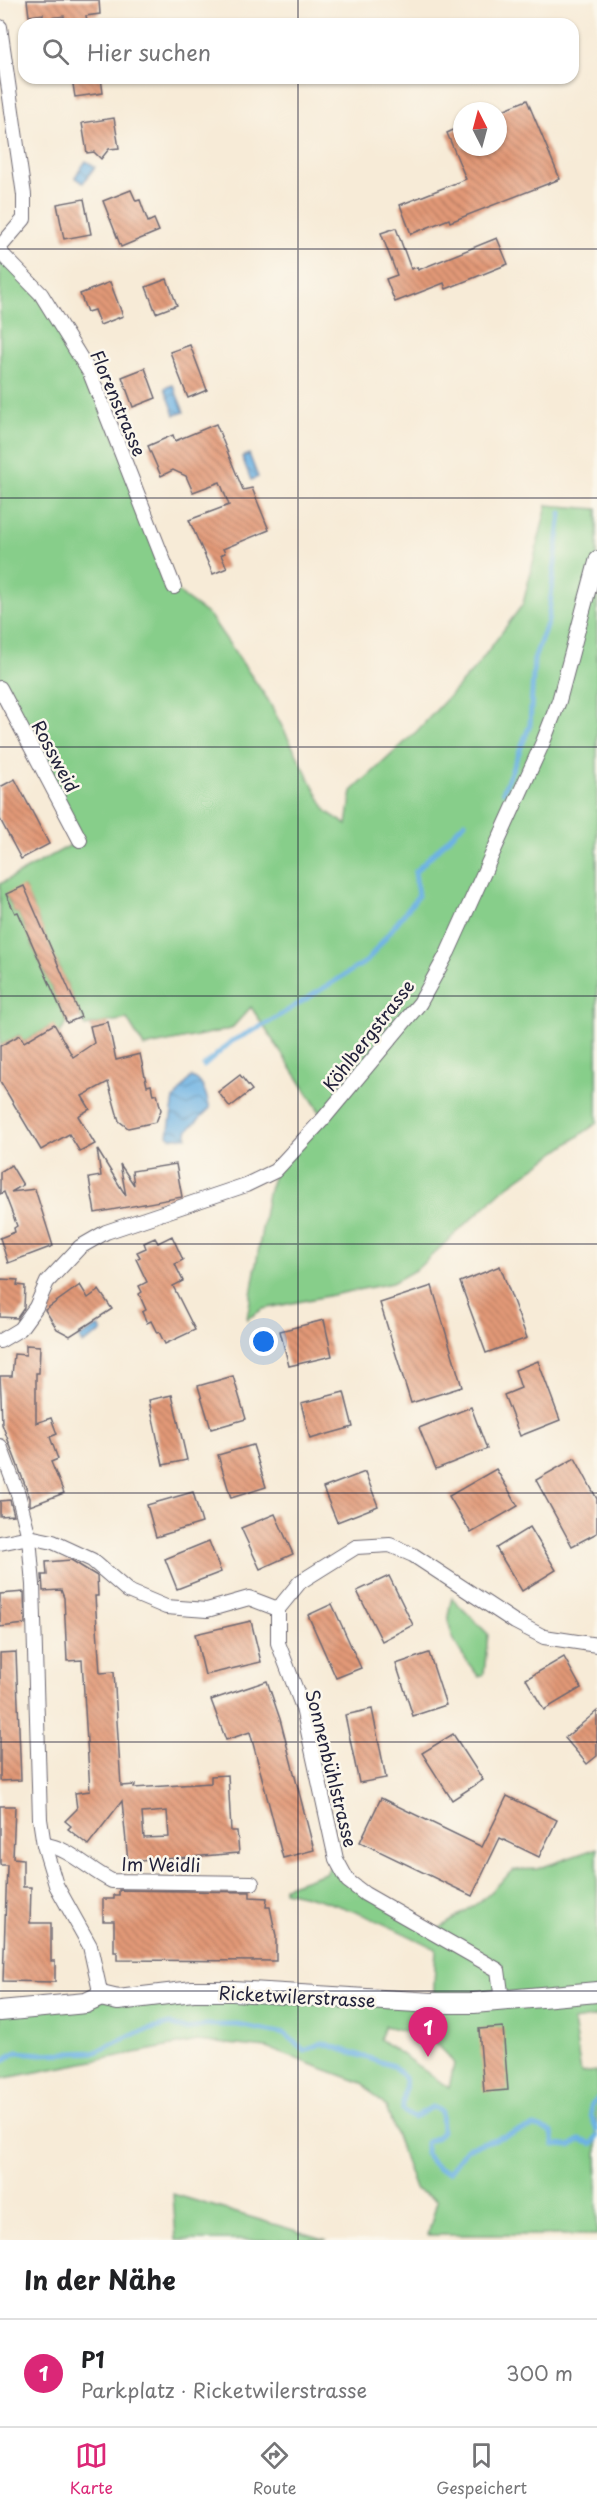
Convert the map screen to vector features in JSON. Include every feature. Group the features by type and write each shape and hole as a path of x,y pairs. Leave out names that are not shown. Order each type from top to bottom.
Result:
{"street":[{"path":"0,27 24,195 24,219 0,247"},
{"name":"Florenstrasse","path":"0,252 41,294 90,373 174,587"},
{"name":"Köhlbergstrasse","path":"0,1341 20,1329 36,1307 48,1282 80,1248 106,1232 246,1185 275,1172 324,1119 420,1003 448,952 543,742 565,680 597,558"},
{"name":"Rossweid","path":"0,688 80,840"},
{"path":"0,1446 18,1494 29,1537 33,1585 40,1819 44,1845 56,1885 90,1946 101,1996"},
{"path":"0,1543 29,1537 53,1542 92,1560 128,1591 166,1607 207,1610 249,1598 278,1608 300,1582 356,1547 390,1545 412,1555 515,1622 544,1637 597,1645"},
{"name":"Sonnenbühlstrasse","path":"278,1608 278,1643 303,1708 336,1859 348,1881 365,1894 498,1970 502,2001"},
{"name":"Im Weidli","path":"44,1845 58,1846 94,1873 112,1881 252,1883"},
{"name":"Ricketwilerstrasse","path":"0,2011 86,2003 101,1996 118,2000 193,1991 233,1991 433,2003 502,2001 597,1992"}],"green space":[{"path":"0,252 41,294 90,373 174,587 210,616 268,700 327,812 347,825 352,791 417,731 476,667 523,604 547,505 597,509 597,1123 504,1189 417,1269 392,1283 263,1309 247,1319 268,1193 275,1171 324,1118 251,1007 231,1029 144,1047 127,1019 85,1026 24,887 6,895 15,913 18,912 67,1023 57,1037 51,1026 24,1042 19,1035 0,1046 0,884 80,840 0,688"},
{"path":"452,1598 488,1634 484,1674 479,1677 454,1640 449,1620"},
{"path":"597,1848 597,2017 573,2021 581,2073 597,2071 597,2235 428,2235 437,2201 415,2189 386,2107 362,2083 267,2048 197,2041 0,2079 0,2011 193,1991 433,2003 436,1949 362,1914 284,1891 284,1887 325,1873 336,1859 348,1881 434,1932 479,1902 514,1870 537,1869","holes":["385,2026 415,2034 441,2048 454,2064 449,2088 380,2039"]},
{"path":"173,2194 327,2240 176,2240"}],"water":[{"path":"86,161 95,167 83,183 75,177"},
{"path":"173,385 184,412 175,415 165,388"},
{"path":"249,454 258,477 251,480 242,457"},
{"path":"191,1077 202,1085 210,1108 187,1131 187,1137 171,1138 168,1135 174,1099"},
{"path":"99,1326 102,1332 82,1344 79,1338"}],"building":[{"path":"27,0 99,0 100,14 86,16 86,18 64,18 64,16 43,18 43,14 29,16"},
{"path":"73,84 102,84 103,93 75,97"},
{"path":"527,100 560,179 450,222 449,219 411,234 400,205 466,179 456,156 507,156 507,108"},
{"path":"114,118 119,148 109,149 101,159 94,152 87,153 82,123"},
{"path":"453,130 453,148 447,133"},
{"path":"131,190 136,201 140,200 148,222 154,219 159,231 121,247 103,201"},
{"path":"84,199 91,234 64,239 57,204"},
{"path":"396,228 411,269 417,267 418,270 497,238 508,264 446,289 444,283 395,302 386,279 397,275 381,233"},
{"path":"167,279 177,305 156,313 146,287"},
{"path":"110,282 123,316 100,325 94,310 87,312 80,294"},
{"path":"190,345 207,390 188,398 170,352"},
{"path":"145,368 156,398 133,407 122,377"},
{"path":"216,424 243,490 252,488 269,530 223,549 225,553 221,555 227,568 213,574 189,520 229,505 220,482 193,492 186,476 173,470 161,476 148,446 173,435 175,441"},
{"path":"15,779 49,844 21,859 0,819 0,787"},
{"path":"24,886 81,1017 67,1023 18,912 15,913 6,894"},
{"path":"108,1022 116,1060 140,1054 147,1086 151,1085 153,1095 157,1094 161,1110 156,1122 128,1128 119,1121 108,1082 82,1096 90,1109 78,1116 95,1144 80,1152 69,1134 41,1150 0,1081 0,1046 20,1035 24,1042 54,1024 73,1057 94,1043 90,1026"},
{"path":"240,1075 252,1090 230,1107 218,1092"},
{"path":"97,1149 126,1196 120,1164 134,1185 132,1171 176,1164 182,1197 95,1213 89,1178 101,1176"},
{"path":"11,1165 23,1185 11,1192 35,1189 53,1246 8,1263 0,1238 15,1232 14,1228 17,1226 4,1192 0,1194 0,1172"},
{"path":"172,1236 183,1260 175,1264 183,1281 173,1286 195,1330 165,1344 151,1321 147,1323 142,1312 146,1310 139,1294 142,1292 139,1286 147,1282 136,1259 140,1257 137,1252 146,1248 144,1243 155,1238 158,1243"},
{"path":"500,1266 527,1338 486,1353 460,1282"},
{"path":"0,1279 18,1280 17,1285 25,1286 24,1308 17,1318 0,1317"},
{"path":"80,1285 88,1298 99,1290 112,1309 70,1336 57,1329 45,1310"},
{"path":"432,1286 462,1387 411,1403 380,1303"},
{"path":"324,1320 332,1356 289,1366 280,1331"},
{"path":"26,1345 40,1346 39,1373 36,1373 36,1423 51,1418 57,1434 50,1437 58,1459 51,1462 64,1493 30,1506 30,1498 2,1424 0,1376 12,1376 14,1354 26,1355"},
{"path":"538,1361 560,1420 520,1436 504,1395 521,1388 515,1370"},
{"path":"233,1376 246,1419 211,1429 198,1386"},
{"path":"344,1392 353,1427 310,1439 301,1403"},
{"path":"172,1395 187,1460 163,1465 149,1400"},
{"path":"471,1407 487,1449 436,1469 419,1428"},
{"path":"253,1445 266,1487 231,1498 218,1455"},
{"path":"575,1458 597,1499 597,1533 572,1546 536,1480"},
{"path":"496,1469 518,1506 471,1533 449,1496"},
{"path":"365,1472 378,1506 337,1522 323,1488"},
{"path":"193,1492 202,1523 156,1537 147,1505"},
{"path":"10,1500 14,1515 0,1516 0,1501"},
{"path":"275,1514 293,1554 260,1569 241,1528"},
{"path":"530,1527 556,1570 522,1591 496,1548"},
{"path":"209,1541 221,1572 177,1589 165,1559"},
{"path":"71,1560 97,1576 98,1596 95,1596 100,1673 114,1672 121,1786 135,1785 134,1788 211,1783 211,1776 228,1775 231,1831 237,1831 239,1853 128,1862 122,1801 88,1845 68,1829 71,1826 65,1821 77,1809 75,1793 90,1791 82,1660 67,1661 64,1598 61,1590 43,1591 42,1575 47,1575 46,1562","holes":["167,1811 169,1837 144,1838 142,1813"]},
{"path":"389,1576 413,1625 382,1641 357,1591"},
{"path":"24,1592 25,1624 0,1627 0,1594"},
{"path":"332,1604 361,1668 336,1678 308,1615"},
{"path":"251,1621 261,1662 205,1675 195,1634"},
{"path":"16,1652 21,1780 0,1781 0,1653"},
{"path":"429,1653 446,1705 413,1716 396,1664"},
{"path":"564,1657 581,1688 544,1710 526,1679"},
{"path":"267,1681 280,1719 314,1850 283,1858 250,1732 226,1740 211,1700"},
{"path":"372,1709 386,1778 359,1783 345,1715"},
{"path":"597,1711 597,1756 587,1764 565,1738"},
{"path":"453,1734 483,1780 452,1800 422,1753"},
{"path":"507,1796 557,1820 539,1857 500,1838 472,1896 360,1842 381,1798 482,1847"},
{"path":"0,1806 15,1806 13,1858 23,1859 23,1887 31,1887 30,1923 51,1923 51,1961 55,1961 55,1982 3,1981 7,1865 0,1865"},
{"path":"119,1890 250,1892 250,1897 267,1898 266,1907 270,1907 276,1936 276,1961 117,1960 117,1952 114,1952 114,1921 103,1921 103,1899 114,1899 114,1895 119,1895"},
{"path":"503,2027 508,2090 484,2092 479,2029"}],"waterway":[{"path":"503,792 530,725 534,659 548,621 561,513"},
{"path":"204,1066 232,1041 266,1024 367,961 418,896 415,872 465,822"},
{"path":"0,2062 17,2052 41,2054 96,2052 131,2035 170,2024 186,2030 206,2025 238,2025 285,2034 305,2051 322,2043 393,2066 404,2077 406,2087 403,2111 413,2118 432,2107 441,2111 442,2131 426,2143 426,2155 438,2169 449,2172 467,2148 535,2126 552,2132 554,2145 570,2146 580,2140 593,2144 597,2136"},
{"path":"597,2099 591,2105 591,2115 597,2130"}],"place":[{"name":"P1","path":"428,2057"}]}
